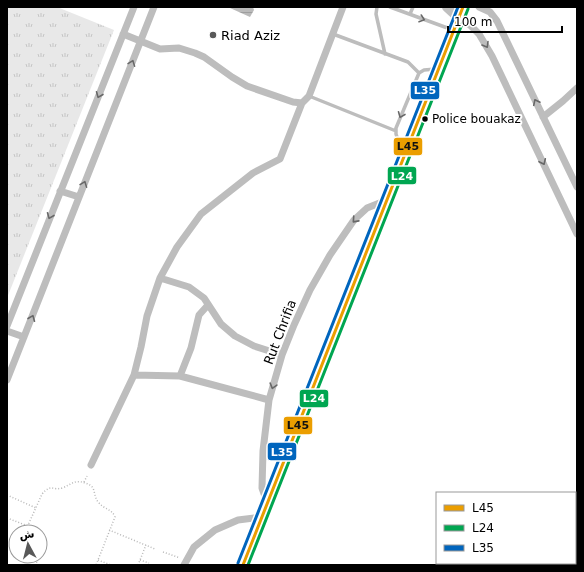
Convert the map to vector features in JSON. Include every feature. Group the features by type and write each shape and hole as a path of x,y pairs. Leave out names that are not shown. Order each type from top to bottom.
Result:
{"main road":[{"path":"244,565 463,7"}],"street":[{"path":"7,326 134,7"},
{"path":"7,380 154,7"},
{"path":"91,465 134,375 147,316 160,278 177,247 201,214 253,173 280,159 302,102 309,96 343,7"},
{"path":"447,7 479,34 492,56 577,234"},
{"path":"480,7 490,12 497,21 577,187"},
{"path":"123,34 160,48 180,48 195,53 204,57 247,86 293,102 302,102"},
{"path":"543,116 577,88"},
{"path":"60,191 79,197"},
{"name":"Rut Chrifia","path":"268,503 262,488 263,451 270,400 282,355 310,290 330,255 354,220 367,208 387,200"},
{"path":"160,278 189,287 204,298 221,324 235,336 254,346 282,355"},
{"path":"180,376 192,348 199,315 208,305"},
{"path":"7,331 24,337"},
{"path":"134,375 180,376 270,400"},
{"path":"185,563 194,547 215,530 238,520 262,517"}],"lane":[{"path":"377,7 376,14 385,54"},
{"path":"390,7 454,30"},
{"path":"410,14 413,7"},
{"path":"333,34 408,62 419,73"},
{"path":"407,149 397,138 397,125 419,73 424,70 439,69"},
{"path":"309,96 396,131"}],"path":[{"path":"84,482 87,476"},
{"path":"29,524 42,494 46,490 52,487 61,488 78,481 84,482 92,487 99,503 111,511 115,517 96,565"},
{"path":"7,495 36,508"},
{"path":"7,518 23,524"},
{"path":"110,530 155,548"},
{"path":"138,565 146,545"},
{"path":"163,552 185,563"},
{"path":"98,560 111,565"},
{"path":"140,560 149,563"}],"green space":[{"path":"7,7 57,7 114,30 7,298"}],"shaded area":[{"path":"230,7 253,7 254,10 250,17"}],"transit line":[{"name":"L35","path":"238,563 458,7"},
{"name":"L45","path":"243,565 463,7"},
{"name":"L24","path":"248,565 468,9"}],"place":[{"name":"Riad Aziz","path":"213,35"},
{"name":"Police bouakaz","path":"425,119"}]}
